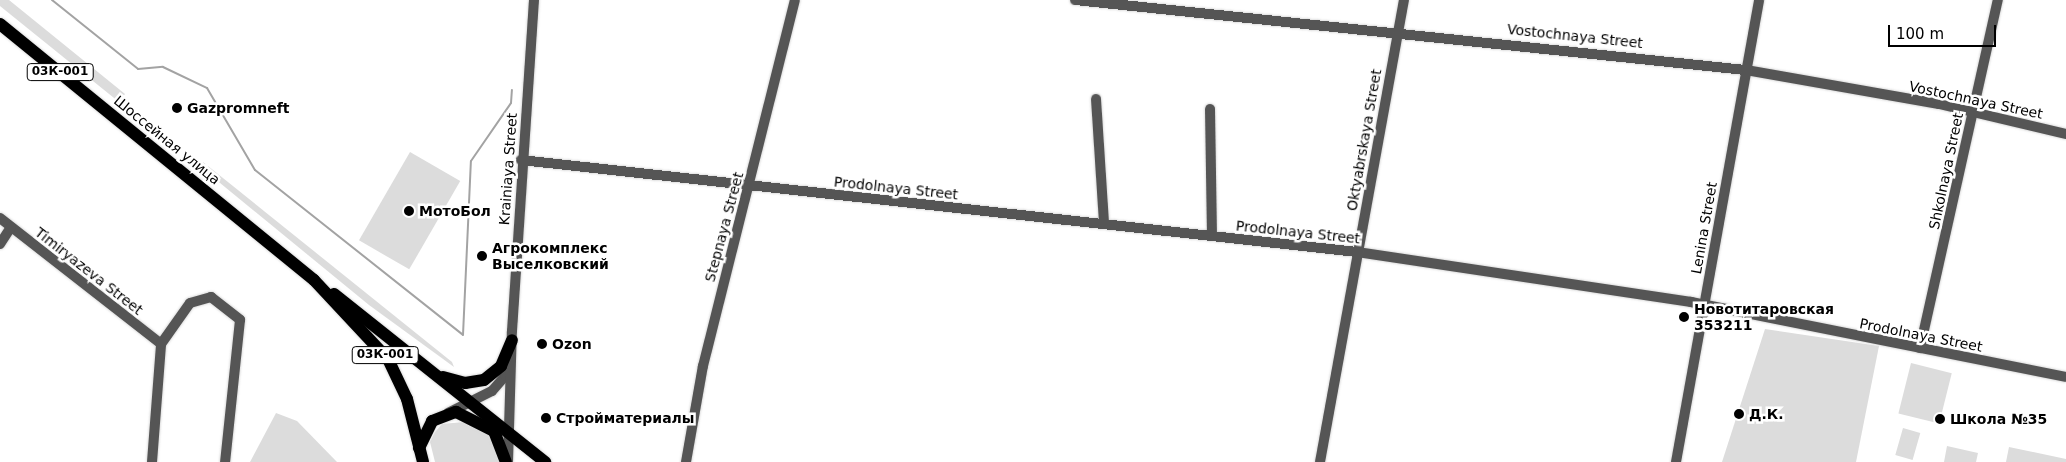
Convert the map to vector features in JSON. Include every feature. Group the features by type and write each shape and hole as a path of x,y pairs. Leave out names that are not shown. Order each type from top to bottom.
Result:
{"main road":[{"name":"Шоссейная улица","path":"0,24 314,280"},
{"name":"03К-001","path":"314,280 545,462"},
{"name":"03К-001","path":"314,280 388,359 407,399 421,456"},
{"name":"03К-001","path":"435,374 465,382 484,380 501,366 512,340"},
{"path":"438,417 456,412 496,423"},
{"name":"03К-001","path":"421,456 425,428 438,417"},
{"path":"476,418 494,431 507,462"}],"street":[{"name":"Krainiaya Street","path":"512,340 521,160 534,0"},
{"name":"Stepnaya Street","path":"686,462 703,366 795,0"},
{"name":"Vostochnaya Street","path":"1075,0 1398,31 1746,70 1973,111 2066,134"},
{"name":"Oktyabrskaya Street","path":"1320,462 1404,0"},
{"name":"Lenina Street","path":"1676,462 1759,0"},
{"name":"Shkolnaya Street","path":"1920,348 1998,0"},
{"path":"1096,99 1104,224"},
{"path":"1210,109 1212,236"},
{"name":"Prodolnaya Street","path":"521,160 1357,252 1704,305 2066,377"},
{"name":"Timiryazeva Street","path":"0,218 161,344"},
{"path":"0,244 11,227"},
{"path":"152,462 161,344 198,297 211,297 240,320 225,462"},
{"path":"507,462 511,436 512,340"},
{"name":"03К-001","path":"438,417 471,403 500,385 512,340"}],"shaded area":[{"path":"0,0 9,0 125,94 119,102 0,6"},
{"name":"МотоБол","path":"410,152 460,181 409,269 359,240"},
{"path":"203,162 452,362 454,367 369,305 203,169"},
{"path":"1765,329 1879,346 1856,462 1722,462"},
{"path":"1911,363 1952,373 1939,424 1898,413"},
{"path":"276,413 297,421 337,462 250,462"},
{"path":"464,422 488,431 502,462 435,462 430,442 435,432 442,424"},
{"path":"1903,428 1920,433 1913,460 1895,455"},
{"path":"1947,446 1978,453 1976,462 1944,462"},
{"path":"2009,447 2066,459 2066,462 2006,462"}],"waterway":[{"path":"52,0 138,69 163,67 207,88 255,170 463,335 471,161 511,103 512,90"}],"place":[{"name":"Gazpromneft","path":"177,108"},
{"name":"МотоБол","path":"409,211"},
{"name":"Агрокомплекс Выселковский","path":"482,256"},
{"name":"Новотитаровская 353211","path":"1684,317"},
{"name":"Ozon","path":"542,344"},
{"name":"Д.К.","path":"1739,414"},
{"name":"Стройматериалы","path":"546,418"},
{"name":"Школа №35","path":"1940,419"}]}
